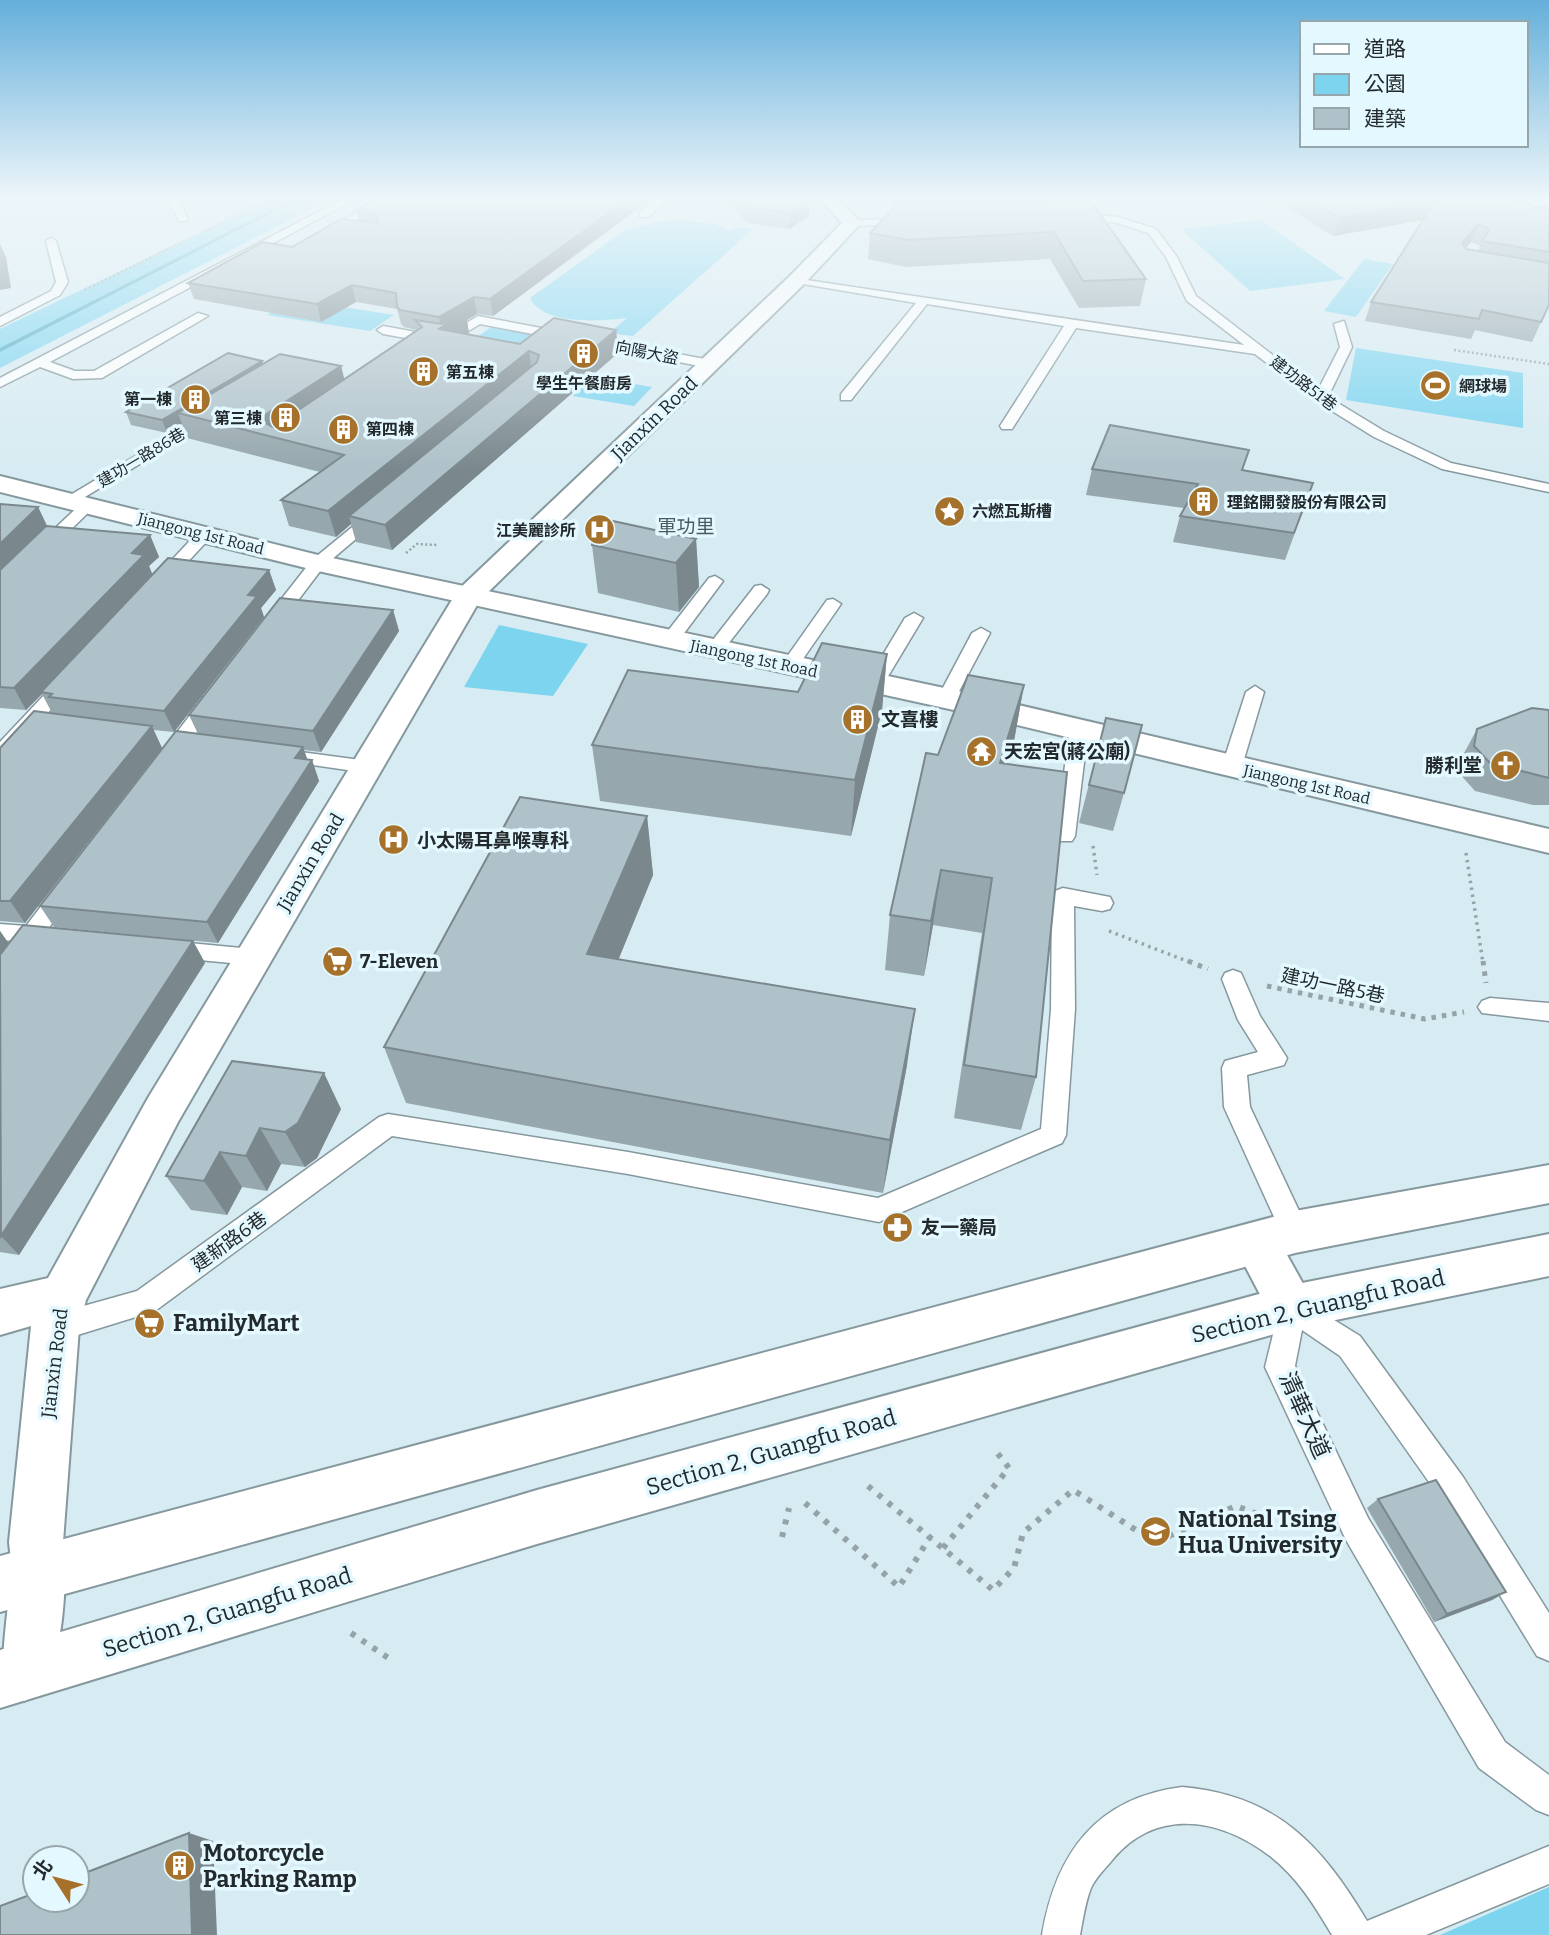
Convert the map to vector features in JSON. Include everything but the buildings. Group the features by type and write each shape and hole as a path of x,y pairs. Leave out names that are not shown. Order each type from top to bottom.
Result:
{"street":[{"name":"Jianxin Road","path":"12,1675 19,1579 36,1542 59,1312 163,1110 468,596 788,289"},
{"name":"Jiangong 1st Road","path":"0,484 318,563 946,698 1549,841"},
{"path":"19,1579 1276,1238 1549,1184"},
{"path":"1276,1238 1292,1307"},
{"name":"Section 2, Guangfu Road","path":"12,1675 537,1517 1292,1307 1549,1255"},
{"path":"0,1312 59,1312"}],"lane":[{"path":"0,322 56,293 58,289"},
{"path":"0,383 179,289"},
{"path":"850,289 1262,351"},
{"name":"建功路51巷","path":"1187,289 1191,298 1220,322 1321,398 1379,435 1447,466 1549,488"},
{"path":"846,397 924,301"},
{"path":"39,362 73,375 97,375 202,316"},
{"name":"向陽大盜","path":"383,330 445,341 478,320 710,364"},
{"path":"1007,426 1072,324"},
{"path":"1321,398 1346,347 1340,324"},
{"name":"建功一路86巷","path":"80,502 226,405"},
{"path":"0,589 80,502"},
{"path":"263,634 318,563 388,504"},
{"path":"151,592 204,535"},
{"path":"670,640 715,581"},
{"path":"715,649 761,590"},
{"path":"790,665 833,604"},
{"path":"875,683 914,618"},
{"path":"946,698 981,633"},
{"path":"0,754 76,672"},
{"path":"155,774 221,688"},
{"path":"1232,766 1255,692"},
{"path":"29,722 57,726"},
{"path":"1065,836 1079,730"},
{"path":"152,739 205,746"},
{"path":"258,753 368,767"},
{"path":"0,976 72,881"},
{"name":"建新路6巷","path":"59,1312 145,1302 388,1125 628,1163 879,1210 1053,1135 1063,1009 1063,896 1102,903"},
{"path":"0,932 72,939"},
{"path":"141,946 252,957"},
{"path":"1233,979 1250,1020 1275,1058 1234,1068 1237,1107 1276,1238"},
{"path":"1490,1007 1549,1012"},
{"path":"1292,1307 1350,1346 1452,1489 1549,1644"},
{"name":"清華大道","path":"1292,1307 1280,1367 1357,1529 1492,1755 1549,1797"},
{"path":"1061,1935 1076,1878 1104,1836 1143,1811 1188,1803 1236,1813 1283,1843 1326,1888 1353,1935"},
{"path":"1381,1935 1549,1865"}],"path":[{"path":"1454,350 1549,364"},
{"path":"405,554 417,544 437,545"},
{"path":"1461,820 1490,1007"},
{"name":"建功一路5巷","path":"1065,836 1092,841 1106,930 1233,979 1425,1019 1490,1007"},
{"path":"943,1548 1009,1468 995,1450"},
{"path":"868,1486 993,1590 1014,1568 1023,1533 1073,1490 1136,1531 1169,1536 1236,1506 1268,1518"},
{"path":"805,1503 899,1587 930,1537"},
{"path":"782,1537 789,1508"},
{"path":"351,1633 393,1661"}],"green space":[{"path":"82,289 154,289 0,368 0,329"},
{"path":"542,289 685,289 633,336 609,333 627,318 574,320 547,313 537,307 530,298"},
{"path":"1341,289 1375,289 1356,317 1324,311"},
{"path":"292,299 394,315 370,331 267,315"},
{"path":"491,327 551,339 531,353 471,342"},
{"name":"網球場","path":"1356,348 1523,373 1523,428 1346,400"},
{"path":"593,377 652,387 634,406 573,396"},
{"path":"499,625 588,644 553,696 464,687"},
{"path":"1549,1887 1549,1935 1440,1935"}],"waterway":[{"path":"0,350 119,289"}],"place":[{"name":"學生午餐廚房","path":"584,354"},
{"name":"第五棟","path":"423,372"},
{"name":"網球場","path":"1436,386"},
{"name":"第一棟","path":"195,399"},
{"name":"第三棟","path":"285,418"},
{"name":"第四棟","path":"343,429"},
{"name":"理銘開發股份有限公司","path":"1204,502"},
{"name":"六燃瓦斯槽","path":"949,511"},
{"name":"江美麗診所","path":"599,530"},
{"name":"文喜樓","path":"858,719"},
{"name":"天宏宮(蔣公廟)","path":"981,751"},
{"name":"勝利堂","path":"1505,765"},
{"name":"小太陽耳鼻喉專科","path":"394,840"},
{"name":"7-Eleven","path":"337,961"},
{"name":"友一藥局","path":"898,1227"},
{"name":"FamilyMart","path":"150,1323"},
{"name":"National Tsing Hua University","path":"1155,1532"},
{"name":"Motorcycle Parking Ramp","path":"180,1866"}],"district":[{"name":"軍功里","path":"686,526"}]}
